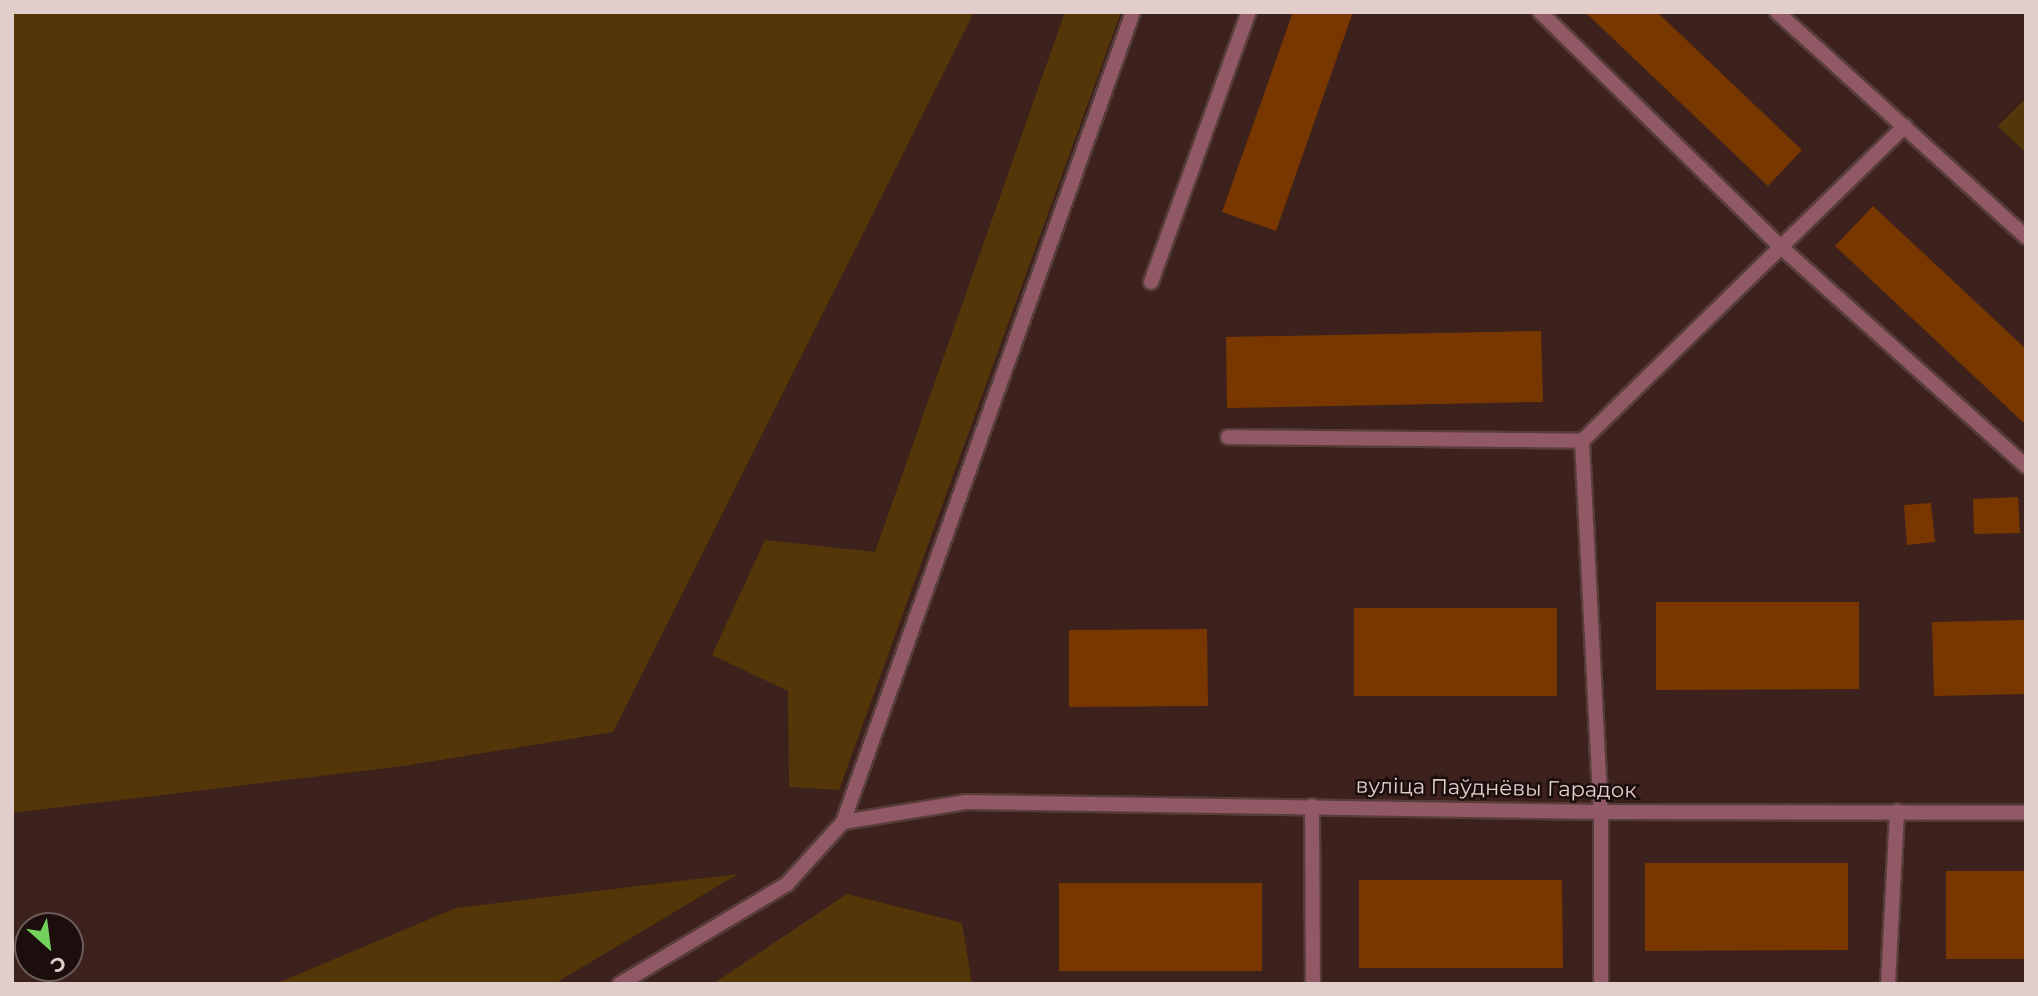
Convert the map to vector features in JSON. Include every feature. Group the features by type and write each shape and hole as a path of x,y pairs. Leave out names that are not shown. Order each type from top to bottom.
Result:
{"street":[{"path":"620,984 788,884 843,822 1133,12"},
{"path":"1151,282 1249,12"},
{"path":"1540,12 1782,248 2026,466"},
{"path":"1777,12 2026,237"},
{"path":"1228,437 1582,441 1905,126"},
{"path":"1582,441 1601,812 1601,984"},
{"name":"вуліца Паўднёвы Гарадок","path":"843,822 966,802 1601,812 2026,813"},
{"path":"1312,806 1313,984"},
{"path":"1888,984 1897,811"}],"shaded area":[{"path":"12,12 974,12 613,732 403,766 12,813"},
{"path":"1065,12 1121,12 839,790 789,787 788,691 712,655 765,540 875,552"},
{"path":"2026,98 2026,153 1998,126"},
{"path":"738,874 554,984 275,984 456,908"},
{"path":"847,894 962,923 972,984 713,984"}],"building":[{"path":"1293,12 1353,12 1276,231 1222,212"},
{"path":"1585,12 1657,12 1802,150 1768,186"},
{"path":"1873,206 2026,349 2026,425 1835,246"},
{"path":"1541,331 1543,402 1227,408 1226,337"},
{"path":"2018,497 2020,533 1974,534 1973,499"},
{"path":"1931,503 1935,542 1907,545 1904,505"},
{"path":"1656,602 1859,602 1859,689 1656,690"},
{"path":"1354,608 1557,608 1557,696 1354,696"},
{"path":"2026,620 2026,694 1934,696 1932,622"},
{"path":"1207,629 1208,706 1069,707 1069,630"},
{"path":"1645,863 1848,863 1848,950 1645,951"},
{"path":"1946,871 2026,871 2026,959 1946,959"},
{"path":"1359,880 1562,880 1563,968 1359,968"},
{"path":"1059,883 1262,883 1262,971 1059,971"}]}
